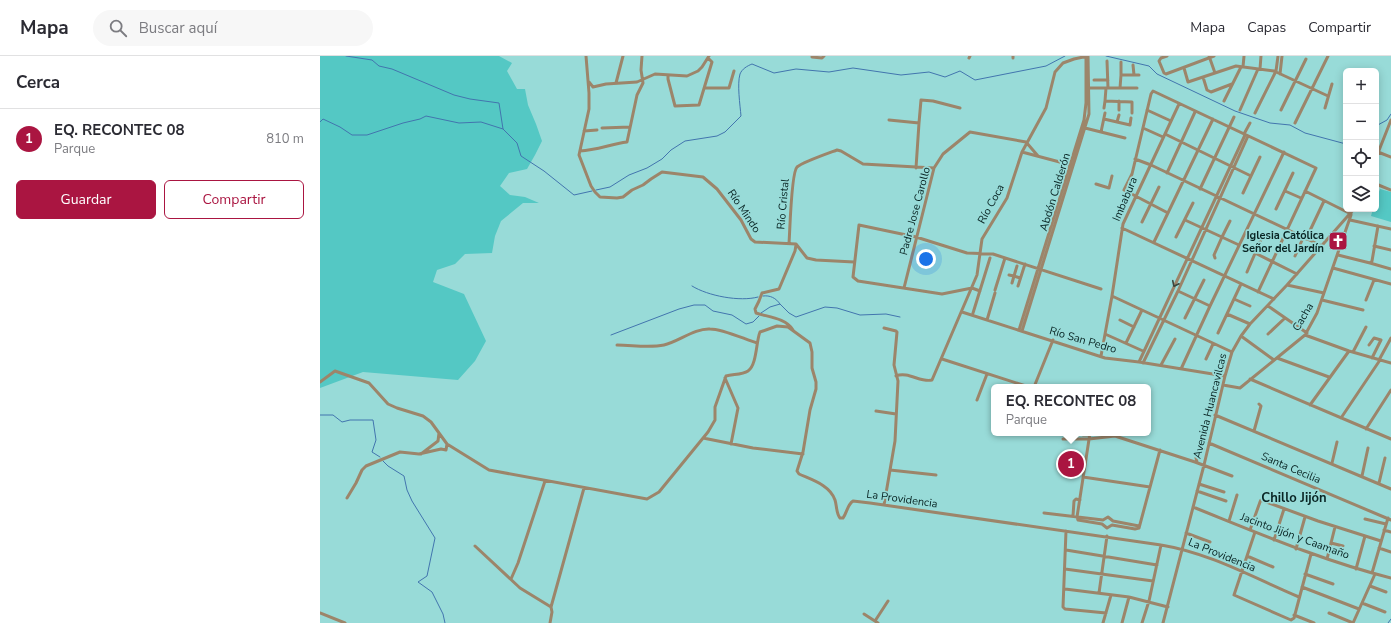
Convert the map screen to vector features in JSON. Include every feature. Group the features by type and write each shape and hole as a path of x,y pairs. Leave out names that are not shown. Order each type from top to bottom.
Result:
{"street":[{"path":"586,56 589,109 580,151 594,150 611,144 627,142 637,95 643,83 642,56"},
{"path":"616,83 623,56"},
{"path":"812,56 822,58 824,56"},
{"name":"Abdón Calderón","path":"1071,165 1089,114 1086,56"},
{"name":"Río Coca","path":"896,376 902,374 926,381 932,381 977,275 982,239 1007,198 1026,142 1046,108 1055,72 1063,63 1086,56"},
{"path":"1167,56 1161,58 1159,61 1164,73 1166,74 1214,56"},
{"path":"1224,101 1242,67 1244,56"},
{"path":"1240,110 1259,69 1261,56"},
{"path":"1255,113 1276,72 1278,56"},
{"path":"1280,74 1282,56"},
{"path":"1295,123 1328,56"},
{"path":"593,87 642,80 655,74 668,76 694,74 702,67 708,57 712,62 699,105 675,106 668,76"},
{"path":"1209,57 1215,73"},
{"path":"1281,110 1306,59"},
{"path":"1104,108 1108,80 1108,61"},
{"path":"1120,88 1121,62"},
{"path":"1134,65 1134,75"},
{"path":"1184,68 1188,82 1233,66 1276,72 1328,96"},
{"path":"705,88 729,88 734,71"},
{"path":"1121,75 1139,75"},
{"path":"1203,77 1209,92 1232,84"},
{"path":"588,80 593,87"},
{"path":"1094,80 1108,80"},
{"path":"1325,108 1332,84"},
{"path":"589,94 593,87"},
{"path":"1087,88 1137,88"},
{"name":"Abdón Calderón","path":"1020,330 1084,120 1087,88"},
{"path":"1168,213 1124,190 1132,174 1151,94 1153,91 1316,168 1258,292"},
{"path":"916,168 918,123 921,100 933,101 960,108"},
{"path":"1105,101 1132,102 1132,113"},
{"path":"1119,101 1119,110"},
{"name":"Imbabura","path":"1100,356 1112,296 1124,220 1179,104"},
{"path":"1147,110 1171,121"},
{"path":"1167,173 1195,112"},
{"path":"1101,132 1105,113"},
{"path":"1117,122 1119,115"},
{"path":"1200,189 1234,117"},
{"path":"1104,119 1130,125 1131,118"},
{"path":"1154,242 1213,119"},
{"path":"889,120 918,123"},
{"path":"1379,150 1391,120"},
{"path":"1141,362 1143,351 1219,198 1250,124"},
{"path":"602,128 630,127"},
{"path":"1084,128 1125,138"},
{"path":"1143,128 1181,142 1251,176"},
{"path":"584,130 597,130"},
{"name":"Padre Jose Carollo","path":"904,288 934,168 943,154 969,132 1026,142"},
{"path":"1026,142 1038,156"},
{"name":"Río Cristal","path":"789,243 792,195 795,170 798,166 838,150 863,164 934,168"},
{"name":"Río Mindo","path":"580,151 579,155 591,186 600,197 623,197 662,172 701,177 710,181 717,189 741,220 753,241 796,244"},
{"path":"1022,152 1071,165"},
{"path":"1181,369 1284,152"},
{"path":"1379,152 1391,157"},
{"path":"1243,194 1260,157"},
{"path":"1135,159 1151,165 1215,197 1322,246"},
{"path":"1204,229 1215,197 1233,166"},
{"path":"1276,209 1293,173"},
{"path":"1096,184 1109,188 1112,176"},
{"path":"1379,185 1391,190"},
{"path":"1142,222 1160,187"},
{"path":"1285,191 1302,198"},
{"path":"1305,191 1351,214"},
{"path":"1295,256 1324,201"},
{"path":"1176,237 1186,220 1193,203"},
{"name":"Cacha","path":"1223,385 1237,388 1306,334 1322,300 1351,214"},
{"name":"Avenida Huancavilcas","path":"1163,623 1232,352 1250,324 1351,214"},
{"path":"1186,220 1239,245"},
{"path":"1350,220 1391,228"},
{"path":"1215,258 1214,255 1230,221"},
{"path":"980,291 972,288 942,294 858,281 853,277 859,225 916,237 967,253 988,253 1101,289"},
{"path":"1370,263 1378,226"},
{"path":"1122,228 1274,299"},
{"path":"1247,272 1263,235"},
{"path":"796,244 807,258 816,260 854,262"},
{"path":"793,330 789,325 772,317 756,313 755,309 760,301 762,292 779,289 795,251 796,244"},
{"path":"1374,246 1391,250"},
{"path":"1255,254 1297,274"},
{"path":"1338,255 1391,269"},
{"path":"973,312 990,258"},
{"path":"987,320 1005,258"},
{"path":"1141,362 1178,292 1189,260"},
{"path":"1018,286 1025,264"},
{"path":"1012,283 1017,266"},
{"path":"1333,268 1391,284"},
{"path":"1009,275 1020,278"},
{"path":"1185,318 1204,280"},
{"path":"1366,300 1374,280"},
{"path":"1218,333 1241,284"},
{"path":"1287,285 1324,293"},
{"path":"1178,292 1210,306"},
{"path":"1112,296 1232,352"},
{"path":"1234,299 1250,306"},
{"path":"1322,300 1362,310"},
{"path":"1268,306 1306,334 1351,351 1391,363"},
{"path":"1126,343 1142,310"},
{"name":"Río San Pedro","path":"962,312 1053,340 1105,358 1162,365 1225,376"},
{"path":"1227,314 1250,324"},
{"path":"1268,334 1284,318"},
{"path":"1120,320 1134,327"},
{"name":"La Providencia","path":"725,377 750,369 754,362 759,333 761,331 777,326 788,327 810,343 812,352 812,368 816,382 816,389 810,410 803,454 797,473 826,487 831,492 834,497 838,517 840,518 843,518 846,515 850,505 853,502 1107,536 1182,548 1242,572 1299,598"},
{"path":"1310,405 1329,377 1351,351 1366,327"},
{"path":"617,345 662,345 709,328 757,344"},
{"path":"884,328 897,332 894,365 898,381 895,446 884,505"},
{"path":"1105,334 1143,351"},
{"path":"1241,336 1275,359 1329,377"},
{"path":"1369,345 1374,338 1380,340 1372,358"},
{"path":"1341,418 1380,360 1391,338"},
{"path":"1162,365 1175,339"},
{"path":"1035,384 1053,340"},
{"path":"1206,359 1213,344"},
{"path":"942,359 1019,384"},
{"path":"320,382 335,371 369,383 388,404 423,416 439,431 447,444 489,470 643,500 659,492 708,432 715,420 715,407 725,377"},
{"path":"978,400 987,374"},
{"path":"725,377 738,408 731,444"},
{"path":"1250,379 1391,439"},
{"path":"1366,429 1391,390"},
{"path":"1254,432 1261,406 1259,404"},
{"path":"876,411 896,414"},
{"path":"1215,415 1391,488"},
{"path":"421,454 438,441 439,431"},
{"path":"708,432 708,439"},
{"path":"1075,517 1080,500 1090,436"},
{"path":"1063,439 1090,436 1115,436 1197,462 1232,476"},
{"path":"703,438 731,444 803,454"},
{"path":"1332,464 1337,442"},
{"name":"Santa Cecilia","path":"1209,443 1389,519"},
{"path":"347,498 362,470 366,466 398,452 421,454 441,449 446,450 447,444"},
{"path":"1362,476 1368,448"},
{"path":"1197,462 1196,458 1203,449"},
{"path":"1075,517 1078,520 1102,524 1107,528 1112,525 1135,529 1139,528 1160,450"},
{"path":"1379,483 1385,458"},
{"path":"890,470 936,475"},
{"path":"1084,477 1150,487"},
{"path":"511,579 520,558 546,481"},
{"path":"1199,484 1224,492"},
{"path":"550,623 552,612 551,607 584,488"},
{"path":"1197,491 1226,501"},
{"path":"1229,521 1237,495"},
{"path":"1250,530 1260,501 1381,542"},
{"name":"Jacinto Jijón y Caamaño","path":"1193,507 1296,549 1391,578"},
{"path":"1274,540 1284,509"},
{"path":"1044,513 1103,520 1108,517 1113,521 1139,526"},
{"path":"1296,549 1305,517"},
{"path":"1365,519 1386,524"},
{"path":"1354,622 1370,586 1384,530 1389,519"},
{"path":"1102,524 1103,520"},
{"path":"1112,525 1113,521"},
{"path":"1327,559 1336,527"},
{"path":"1384,530 1391,532"},
{"path":"1066,531 1065,589 1063,607 1106,613"},
{"path":"1255,532 1235,591 1235,596 1292,620 1311,554"},
{"path":"1186,533 1210,542"},
{"path":"1099,593 1107,536"},
{"path":"1356,568 1365,536"},
{"path":"1331,543 1344,546"},
{"path":"1142,623 1149,601 1162,545"},
{"path":"475,546 520,588 551,607"},
{"path":"1379,548 1391,552"},
{"path":"1066,550 1157,565"},
{"path":"1247,556 1273,566"},
{"path":"1065,570 1102,573 1153,581"},
{"path":"1305,574 1333,584"},
{"path":"1370,586 1386,592"},
{"path":"1302,587 1360,609"},
{"path":"1065,589 1129,597 1168,607"},
{"path":"1103,623 1111,594"},
{"path":"1122,623 1129,597"},
{"path":"864,614 876,622 888,601"},
{"path":"1362,603 1385,612"},
{"path":"320,613 344,623"},
{"path":"1329,613 1360,623"},
{"path":"1294,615 1314,623"}],"shaded area":[{"path":"320,56 499,56 512,63 507,71 517,89 525,89 528,105 542,141 527,169 509,173 500,186 510,195 525,197 539,203 523,203 501,221 495,236 492,253 465,254 455,264 437,270 433,282 464,294 486,341 475,361 458,380 363,372 320,388"},
{"path":"1380,189 1391,192 1391,222 1371,216 1372,212 1379,212"}],"waterway":[{"path":"346,56 372,60 379,66 392,69 454,95 499,103 503,129 517,143 521,156 544,171 574,195 592,191"},
{"path":"596,190 610,187 629,175 647,168 662,159 671,150 685,141 717,136 725,132 741,116 739,78 742,71 752,64 774,73 796,69 829,72 853,68 901,75 929,72 945,77 960,71 975,80 1046,66 1065,56"},
{"path":"1106,56 1149,66 1157,74 1235,111 1270,123 1290,125 1305,133 1343,143"},
{"path":"1379,124 1387,120 1391,114"},
{"path":"320,122 323,119 340,127 352,135 367,135 426,116 459,123 481,122 503,129"},
{"path":"692,286 707,293 724,297 742,299 758,297"},
{"path":"763,296 773,297 780,304"},
{"path":"761,313 770,307 780,304 789,313 796,317 825,307 837,308 860,315 886,314 900,317"},
{"path":"611,335 679,309 694,305 705,305 713,311 732,315 746,324 753,322 759,316"},
{"path":"320,415 333,415 342,422 350,420 373,420 376,440 372,452 380,457"},
{"path":"383,461 404,476 407,490 412,501 435,538 427,576 418,582 432,592 443,614 445,623"},
{"path":"1388,623 1391,619"}],"place":[{"name":"Iglesia Católica Señor del Jardín","path":"1338,241"},
{"name":"EQ. RECONTEC 08","path":"1071,464"}],"district":[{"name":"Chillo Jijón","path":"1294,498"}]}
